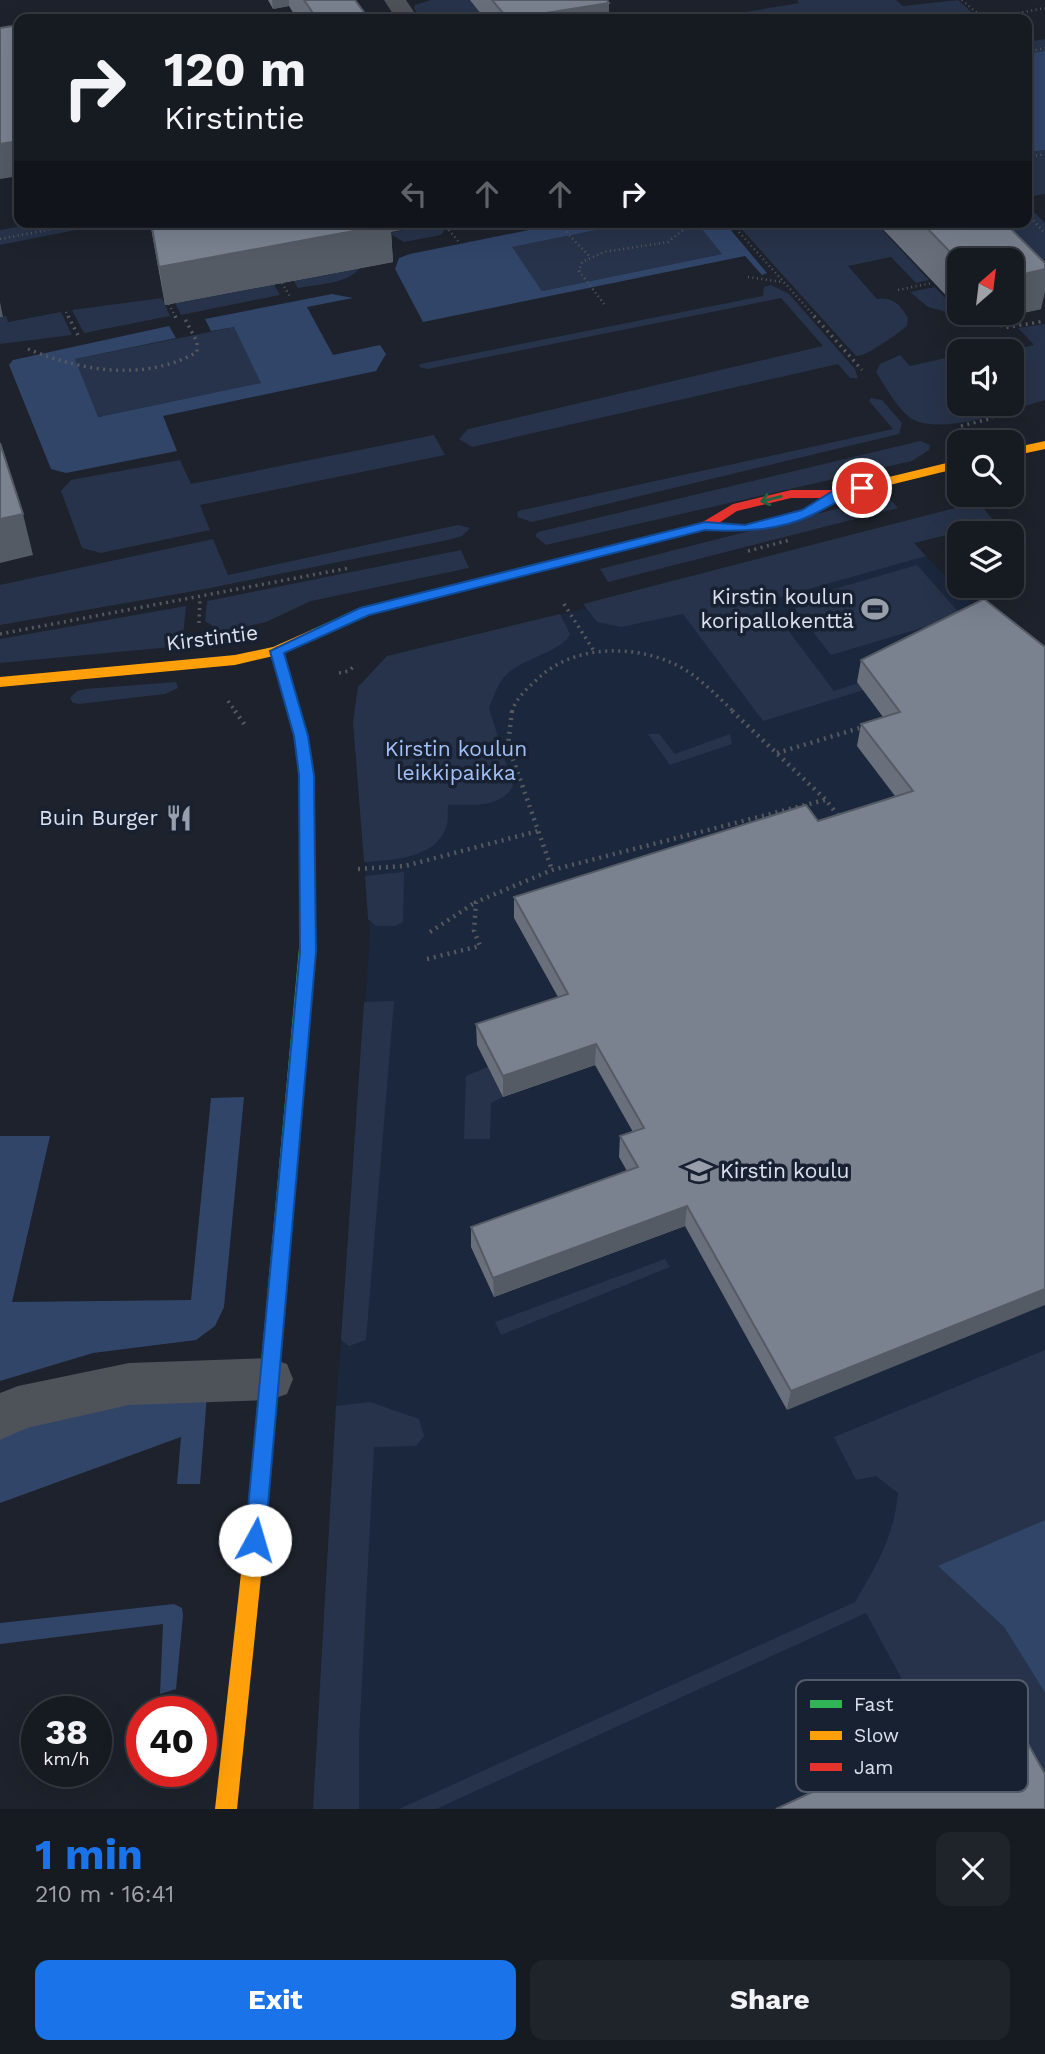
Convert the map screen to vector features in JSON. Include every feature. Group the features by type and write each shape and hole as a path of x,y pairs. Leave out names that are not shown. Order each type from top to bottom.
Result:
{"street":[{"path":"1024,449 1045,445"},
{"name":"Kirstintie","path":"705,526 733,508 791,494 838,494 947,467"},
{"name":"Kirstintie","path":"806,513 838,494"},
{"name":"Kirstintie","path":"0,682 235,660 277,651 365,611 705,526 732,528"},
{"path":"226,1809 270,1379 308,952 306,775 301,736 277,651"},
{"path":"0,1418 18,1408 129,1384 270,1379"}],"path":[{"path":"962,0 980,14"},
{"path":"1013,14 1045,8"},
{"path":"1032,219 1045,233"},
{"path":"0,239 58,228"},
{"path":"447,228 458,241"},
{"path":"563,228 591,258"},
{"path":"604,304 579,271 582,262 604,252 668,242 686,228"},
{"path":"735,228 862,370"},
{"path":"748,277 783,282"},
{"path":"282,283 291,298"},
{"path":"898,290 932,283"},
{"path":"169,304 177,320"},
{"path":"66,312 80,339"},
{"path":"28,349 58,361 132,372 187,360 197,352 197,342 184,318"},
{"path":"1024,325 1045,321"},
{"path":"564,604 594,651"},
{"path":"552,870 508,745 512,708 528,688 555,664 594,651 634,652 671,662 703,683 826,800 842,820"},
{"path":"777,753 871,725"},
{"path":"430,932 476,902 552,870 826,800"},
{"path":"355,869 405,866 538,831"},
{"path":"427,959 480,946 474,931 476,902"}],"shaded area":[{"path":"1045,51 1045,150 1032,151 1032,53"},
{"path":"539,228 606,228 512,247 542,291 722,254 701,228 729,228 767,273 762,275 745,256 423,322 395,269 399,258"},
{"path":"332,294 353,298 307,307 333,355 380,345 386,354 376,371 163,416 177,451 66,473 51,469 9,365 13,360 169,326 176,338 75,359 98,417 261,383 234,327 211,331 205,319"},
{"name":"Kirstin koulu","path":"914,543 947,578 947,598 966,598 1017,651 1045,652 1045,1520 939,1567 1004,1627 1045,1693 1045,1809 313,1809 336,1406 370,934 353,722 358,687 387,656 586,608 666,605"},
{"path":"244,1097 224,1307 215,1326 196,1340 93,1353 0,1381 0,1136 50,1136 12,1302 191,1300 211,1098"},
{"path":"207,1395 200,1484 177,1484 181,1437 0,1503 0,1436 28,1418"},
{"path":"1045,1520 1045,1693 1004,1627 938,1566"},
{"path":"174,1604 182,1608 183,1615 176,1689 160,1694 163,1624 0,1644 0,1623"}],"green space":[{"path":"431,0 591,0 565,14 418,14 414,9 415,5"},
{"path":"797,0 896,0 903,6 958,0 974,14 734,14 799,3"},
{"path":"1045,39 1045,194 1032,196 1032,41"},
{"path":"1032,210 1045,223 1045,259 1029,263 1024,259 1024,248 1011,248 987,228 1032,228"},
{"path":"14,227 86,228 0,245 0,230"},
{"path":"416,228 441,228 444,231 441,235 404,242 389,233"},
{"path":"606,228 701,228 722,254 542,291 511,247"},
{"path":"740,228 881,228 929,280 916,283 891,257 848,266 877,299 896,303 908,318 907,326 874,349 856,356"},
{"path":"361,266 342,280 298,288 289,274"},
{"path":"274,284 280,295 181,315 175,303"},
{"path":"771,285 789,294 855,369 858,378 850,378 838,364 472,447 459,439 468,429 823,346 781,298 428,369 419,367 420,364 763,296 764,287"},
{"path":"935,287 947,300 947,312 928,307 910,292"},
{"path":"162,298 170,316 84,333 72,310"},
{"path":"61,312 72,335 0,344 0,317 6,316 8,322"},
{"path":"1045,324 1045,400 1024,406 1024,348 1034,345 1018,328"},
{"path":"234,327 262,383 97,417 75,359"},
{"path":"900,355 910,366 947,358 947,416 989,416 941,424 912,419 897,404 876,372 880,364"},
{"path":"871,398 882,400 902,423 899,434 532,522 517,517 518,511 893,429 869,401"},
{"path":"434,435 445,455 200,505 210,530 101,553 82,548 61,491 71,480 180,460 191,484"},
{"path":"920,441 930,445 929,450 912,461 546,545 535,536 538,532"},
{"path":"887,496 898,508 608,582 600,569"},
{"path":"959,507 983,508 994,521 947,521 947,535 914,543 926,556 766,601 834,691 861,682 867,689 763,721 683,614 621,627 597,622 583,604"},
{"path":"458,525 470,528 462,536 448,540 200,590 0,625 0,585 213,539 228,575"},
{"path":"461,550 469,568 311,601 266,622 236,629 219,630 205,621 207,601"},
{"name":"Kirstin koulun koripallokenttä","path":"917,565 962,616 831,655 790,602"},
{"path":"186,606 182,646 0,663 0,639"},
{"name":"Kirstin koulun leikkipaikka","path":"560,614 570,634 566,640 508,673 499,685 489,708 513,786 501,799 493,802 448,805 447,825 441,838 423,852 364,862 353,722 358,687 387,656"},
{"path":"176,682 178,688 165,694 79,704 73,703 70,698 77,691 85,689"},
{"path":"648,734 659,734 675,754 730,734 732,744 670,765"},
{"path":"404,872 403,922 395,926 376,926 368,919 365,876"},
{"path":"394,1001 366,1340 349,1346 341,1340 364,1002"},
{"path":"488,1067 503,1097 491,1103 490,1139 464,1139 466,1076"},
{"path":"665,1259 670,1267 501,1335 495,1322"},
{"path":"1045,1350 1045,1520 939,1567 1004,1627 1045,1693 1045,1805 1028,1776 1028,1680 902,1680 866,1613 436,1809 399,1809 855,1602 888,1537 898,1493 876,1476 856,1480 834,1437"},
{"path":"370,1402 419,1419 424,1436 416,1446 374,1447 359,1738 359,1809 313,1809 336,1406"}],"building":[{"path":"304,0 355,0 365,14 314,14"},
{"path":"492,0 607,0 609,3 540,14 504,14"},
{"path":"14,26 14,142 0,144 0,28"},
{"path":"152,228 369,228 159,267"},
{"path":"927,228 1010,228 1045,263 1045,269 1024,274 1024,248 947,249"},
{"path":"0,443 23,514 0,519"},
{"path":"984,599 1045,647 1045,1289 791,1391 687,1206 493,1278 471,1227 638,1167 620,1136 644,1128 596,1044 503,1076 476,1024 568,994 514,897 806,805 818,821 913,791 861,724 900,712 861,660"},
{"path":"1028,1744 1045,1774 1045,1809 776,1809 813,1792 1028,1792"}],"traffic: fast":[{"path":"316,633 364,611 571,559"},
{"path":"256,1528 308,937"}],"traffic: slow":[{"path":"1024,449 1045,445"},
{"path":"861,488 947,467"},
{"path":"0,682 235,660 277,651 316,633"},
{"path":"226,1809 256,1528"}],"traffic: jam":[{"path":"571,559 705,526 733,508 791,494 838,494 861,488"},
{"path":"277,651 301,736 306,775 308,937"}],"place":[{"name":"Kirstin koulun koripallokenttä","path":"875,609"},
{"name":"Buin Burger","path":"179,818"},
{"name":"Kirstin koulu","path":"699,1171"}],"route":[{"path":"255,1540 308,952 306,775 301,736 277,651 365,611 705,526 745,529 806,513 838,494 862,488"}]}
